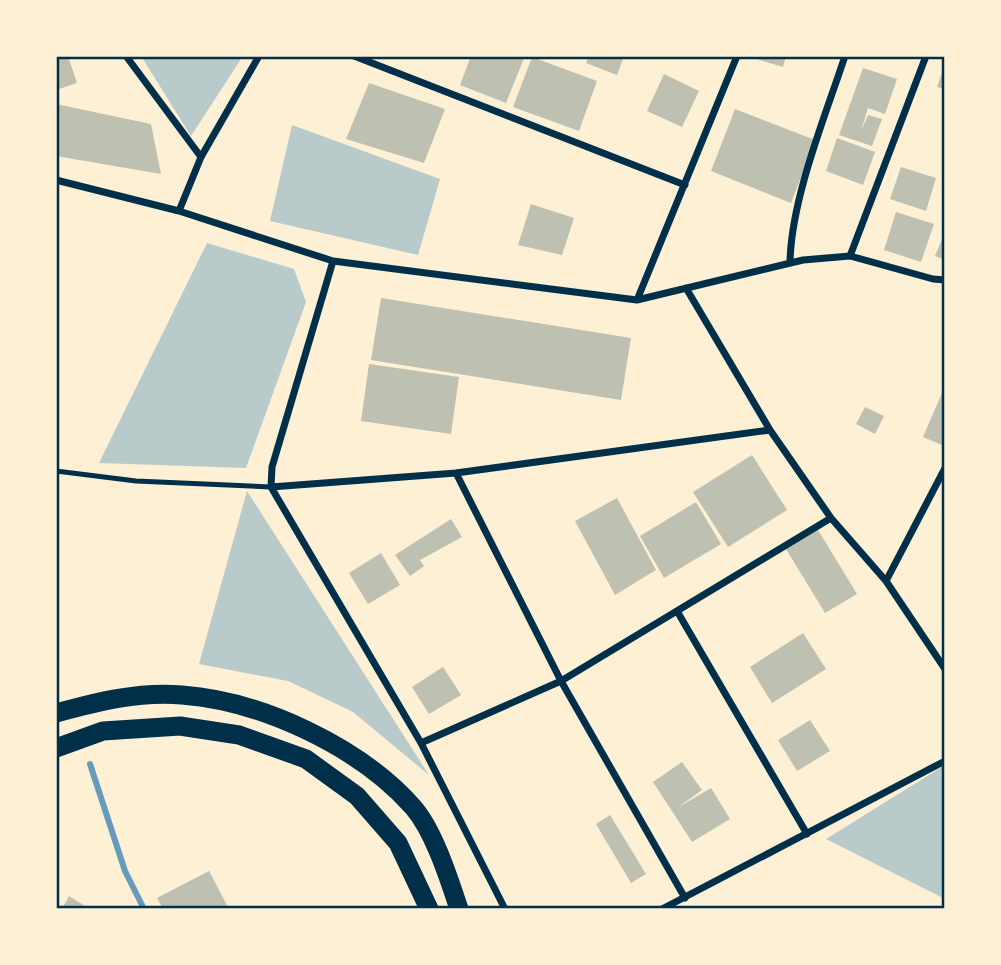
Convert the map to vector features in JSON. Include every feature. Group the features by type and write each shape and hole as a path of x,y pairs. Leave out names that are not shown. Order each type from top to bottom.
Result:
{"highway":[{"path":"56,713 112,698 182,695 246,706 304,729 367,764 415,808 440,855 459,909"},
{"path":"56,748 103,731 180,726 239,735 306,759 356,796 398,843 429,909"}],"street":[{"path":"126,56 201,157"},
{"path":"179,211 201,157 259,56"},
{"path":"354,56 685,185"},
{"path":"637,300 736,58 727,56"},
{"path":"790,263 798,201 845,56"},
{"path":"849,256 926,56"},
{"path":"56,180 179,211 333,261 637,300 790,263 849,256 933,279 945,279"},
{"path":"333,261 272,467 271,487 421,743 505,909"},
{"path":"686,288 770,430 831,518 886,581 945,669"},
{"path":"271,487 456,473 770,430"},
{"path":"886,581 945,468"},
{"path":"456,473 562,681 685,898"},
{"path":"421,743 562,681 831,518"},
{"path":"677,611 807,834"},
{"path":"662,909 945,761"}],"lane":[{"path":"56,471 136,481 271,487"}],"shaded area":[{"path":"141,56 243,56 191,136"},
{"path":"292,125 440,179 418,255 270,221"},
{"path":"207,243 294,269 306,302 246,468 99,463"},
{"path":"247,491 429,775 353,712 288,681 199,664"},
{"path":"945,765 945,899 826,839"}],"building":[{"path":"56,56 68,56 77,83 56,90"},
{"path":"471,56 524,58 506,103 460,85"},
{"path":"589,56 624,56 617,75 586,63"},
{"path":"746,56 786,56 783,67"},
{"path":"532,57 597,81 579,131 513,107"},
{"path":"945,64 945,89 937,87"},
{"path":"863,68 897,79 885,114 868,108 861,131 868,115 882,119 872,146 839,135"},
{"path":"664,74 699,91 682,127 647,111"},
{"path":"369,83 445,109 424,163 346,139"},
{"path":"56,104 151,124 161,174 56,156"},
{"path":"735,109 815,140 791,203 711,171"},
{"path":"837,138 875,152 863,185 826,171"},
{"path":"901,167 936,178 926,211 890,199"},
{"path":"531,204 574,218 562,255 518,245"},
{"path":"896,212 934,224 921,262 884,250"},
{"path":"945,232 945,260 935,256"},
{"path":"381,298 631,338 621,400 371,360"},
{"path":"369,364 459,377 451,434 361,421"},
{"path":"945,386 945,438 942,445 923,437"},
{"path":"865,407 884,416 875,434 856,424"},
{"path":"752,455 787,510 728,547 693,492"},
{"path":"617,498 656,570 615,595 575,521"},
{"path":"696,502 721,544 664,578 640,536"},
{"path":"451,519 462,537 420,560 414,552 424,566 410,576 395,555"},
{"path":"818,530 857,594 825,613 786,549"},
{"path":"381,553 400,585 368,604 349,573"},
{"path":"803,633 826,669 772,703 750,667"},
{"path":"443,667 461,695 429,714 412,687"},
{"path":"810,720 830,751 797,771 778,740"},
{"path":"682,762 702,790 677,808 711,788 730,819 692,842 653,782"},
{"path":"610,815 646,874 631,883 596,824"},
{"path":"209,871 229,909 163,909 157,898"},
{"path":"69,896 90,909 62,909"}],"waterway":[{"path":"90,764 125,871 144,909"}]}
